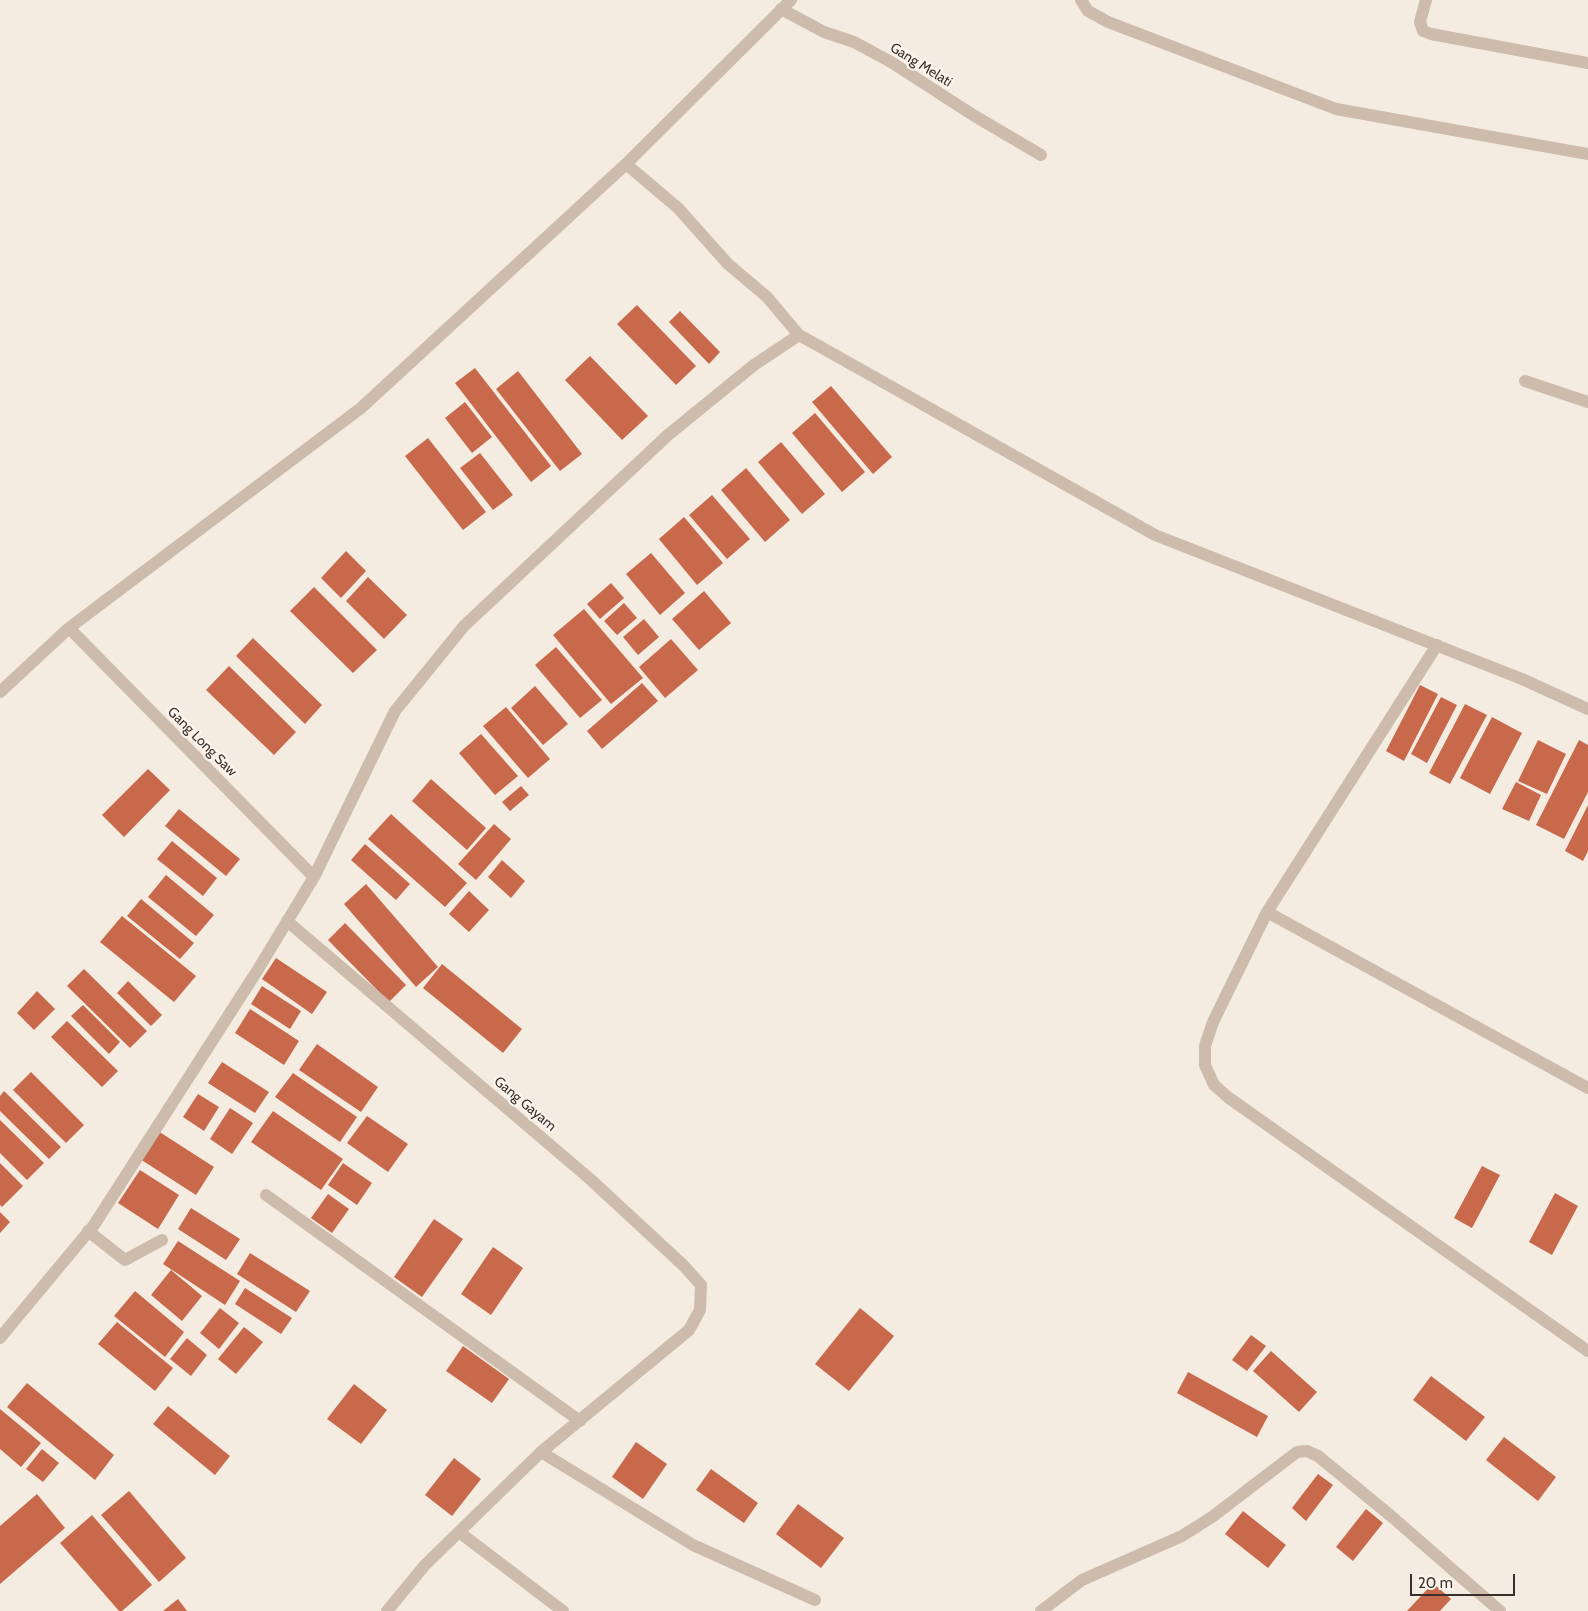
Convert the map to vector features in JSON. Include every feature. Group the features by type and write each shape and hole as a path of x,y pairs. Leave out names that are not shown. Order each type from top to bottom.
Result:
{"street":[{"path":"0,692 69,628 361,408 626,164 791,0"},
{"path":"1081,0 1088,11 1108,22 1336,109 1588,154"},
{"path":"1426,0 1420,22 1423,31 1588,64"},
{"name":"Gang Melati","path":"781,9 817,29 854,42 891,62 973,115 1041,155"},
{"path":"626,164 678,208 728,264 767,297 799,335 1155,536 1437,645 1522,679 1588,709"},
{"path":"0,1338 88,1231 287,921 314,877 395,711 464,626 668,435 754,365 799,335"},
{"path":"1526,381 1588,402"},
{"name":"Gang Long Saw","path":"69,628 314,877"},
{"path":"1437,645 1267,912 1212,1022 1204,1046 1204,1065 1214,1085 1228,1098 1588,1351"},
{"path":"1267,912 1588,1088"},
{"name":"Gang Gayam","path":"287,921 590,1179 683,1264 701,1285 700,1310 689,1330 580,1422"},
{"path":"266,1195 580,1422 541,1452 425,1565 387,1611"},
{"path":"88,1231 125,1260 162,1240"},
{"path":"1041,1611 1082,1580 1182,1536 1212,1517 1297,1452 1307,1451 1318,1456 1391,1516 1500,1611"},
{"path":"541,1452 693,1545 815,1600"},
{"path":"459,1532 562,1611"}],"building":[{"path":"637,305 696,366 676,385 617,324"},
{"path":"680,311 720,352 709,364 669,322"},
{"path":"590,356 648,416 622,440 565,380"},
{"path":"475,368 551,466 531,482 455,383"},
{"path":"518,371 582,454 560,471 496,389"},
{"path":"831,386 892,457 873,474 812,402"},
{"path":"465,402 492,437 472,453 445,418"},
{"path":"815,413 865,472 842,492 792,433"},
{"path":"428,438 486,512 463,530 405,456"},
{"path":"781,442 825,494 802,514 758,462"},
{"path":"480,453 513,495 493,510 460,468"},
{"path":"746,468 790,520 765,542 721,490"},
{"path":"712,495 750,539 727,559 689,515"},
{"path":"684,517 723,563 697,585 659,539"},
{"path":"346,551 366,571 341,598 321,578"},
{"path":"651,553 685,593 660,615 626,574"},
{"path":"368,577 407,615 384,639 346,601"},
{"path":"611,583 624,598 600,619 587,604"},
{"path":"314,587 377,650 353,673 290,611"},
{"path":"704,591 731,623 699,650 672,619"},
{"path":"624,603 637,618 617,635 604,621"},
{"path":"584,609 643,678 611,704 553,635"},
{"path":"644,619 659,637 638,655 623,637"},
{"path":"253,638 322,705 305,724 236,656"},
{"path":"671,639 698,670 665,698 639,667"},
{"path":"556,647 602,700 580,718 535,665"},
{"path":"229,666 296,732 274,755 206,690"},
{"path":"642,683 658,701 602,749 587,731"},
{"path":"1420,685 1438,694 1404,761 1386,751"},
{"path":"535,686 568,724 543,745 511,708"},
{"path":"1441,697 1457,705 1427,763 1411,754"},
{"path":"1465,704 1487,715 1450,784 1429,773"},
{"path":"506,707 550,759 528,778 483,726"},
{"path":"1492,717 1522,733 1490,794 1460,778"},
{"path":"481,734 518,776 495,795 459,753"},
{"path":"1538,740 1566,754 1547,794 1518,781"},
{"path":"1579,740 1588,745 1588,792 1564,839 1536,825"},
{"path":"148,769 170,790 124,837 102,815"},
{"path":"431,779 486,828 467,850 412,801"},
{"path":"1516,782 1541,795 1529,821 1502,809"},
{"path":"521,786 529,795 510,811 502,802"},
{"path":"1588,805 1588,851 1583,861 1565,851"},
{"path":"179,809 240,859 226,876 165,826"},
{"path":"391,814 467,883 445,907 368,839"},
{"path":"494,824 511,839 476,880 458,864"},
{"path":"172,841 217,878 203,896 157,859"},
{"path":"365,844 410,884 396,900 351,860"},
{"path":"502,860 525,881 511,898 488,877"},
{"path":"166,875 214,915 196,936 148,897"},
{"path":"366,884 438,967 416,987 344,904"},
{"path":"469,891 489,910 469,932 449,914"},
{"path":"141,899 194,943 180,959 127,916"},
{"path":"122,916 196,976 174,1002 100,942"},
{"path":"345,923 406,985 389,1002 328,940"},
{"path":"276,958 327,992 312,1014 262,979"},
{"path":"442,964 522,1029 503,1053 423,988"},
{"path":"84,969 147,1031 130,1048 67,986"},
{"path":"128,981 162,1015 151,1026 117,993"},
{"path":"262,986 301,1011 290,1029 251,1004"},
{"path":"37,991 55,1009 34,1030 17,1013"},
{"path":"83,1005 120,1042 109,1054 71,1016"},
{"path":"250,1009 299,1041 284,1065 235,1033"},
{"path":"67,1021 118,1071 102,1087 51,1037"},
{"path":"317,1044 378,1087 361,1112 299,1070"},
{"path":"222,1062 269,1092 255,1113 208,1083"},
{"path":"31,1072 84,1125 66,1143 13,1090"},
{"path":"293,1073 357,1117 340,1142 275,1097"},
{"path":"4,1091 61,1147 49,1159 0,1111 0,1096"},
{"path":"198,1094 219,1107 204,1131 183,1117"},
{"path":"230,1108 253,1123 232,1154 210,1139"},
{"path":"273,1111 343,1159 321,1190 251,1142"},
{"path":"367,1116 408,1144 388,1172 347,1143"},
{"path":"0,1120 44,1163 27,1180 0,1153"},
{"path":"158,1131 214,1167 196,1195 140,1159"},
{"path":"0,1163 23,1186 2,1207 0,1205"},
{"path":"343,1163 372,1183 357,1205 328,1185"},
{"path":"1482,1166 1500,1175 1472,1228 1454,1218"},
{"path":"140,1170 179,1195 158,1229 118,1203"},
{"path":"1555,1193 1578,1206 1552,1255 1529,1242"},
{"path":"328,1194 349,1209 332,1233 311,1218"},
{"path":"191,1208 240,1239 226,1260 178,1229"},
{"path":"0,1212 10,1222 0,1233"},
{"path":"434,1219 463,1239 422,1297 394,1277"},
{"path":"178,1241 240,1281 225,1305 163,1264"},
{"path":"493,1247 523,1268 491,1315 461,1294"},
{"path":"250,1253 310,1291 296,1312 237,1274"},
{"path":"171,1270 202,1296 182,1321 151,1295"},
{"path":"245,1288 292,1318 281,1334 235,1304"},
{"path":"135,1291 184,1332 165,1357 114,1316"},
{"path":"220,1308 239,1323 219,1349 200,1333"},
{"path":"860,1308 894,1336 849,1391 815,1364"},
{"path":"117,1322 173,1368 155,1391 98,1344"},
{"path":"244,1327 263,1342 236,1374 218,1359"},
{"path":"1251,1335 1266,1346 1247,1371 1232,1360"},
{"path":"187,1338 207,1355 191,1376 170,1359"},
{"path":"463,1346 509,1379 492,1403 446,1371"},
{"path":"1271,1351 1317,1392 1299,1412 1253,1371"},
{"path":"1188,1372 1268,1416 1257,1437 1177,1393"},
{"path":"1431,1376 1485,1417 1466,1441 1413,1400"},
{"path":"27,1383 114,1455 95,1480 7,1407"},
{"path":"354,1384 387,1410 361,1444 327,1419"},
{"path":"168,1406 230,1456 215,1475 153,1424"},
{"path":"0,1409 41,1443 21,1467 0,1449"},
{"path":"1504,1437 1556,1477 1538,1501 1486,1460"},
{"path":"636,1442 667,1464 643,1499 612,1477"},
{"path":"42,1449 59,1463 43,1482 26,1469"},
{"path":"454,1458 481,1479 452,1516 425,1495"},
{"path":"711,1469 758,1503 744,1523 696,1490"},
{"path":"1318,1474 1333,1485 1306,1521 1292,1508"},
{"path":"129,1491 186,1558 159,1582 101,1515"},
{"path":"37,1494 65,1528 0,1584 0,1526"},
{"path":"798,1504 844,1538 821,1568 776,1534"},
{"path":"1366,1509 1383,1523 1353,1561 1336,1547"},
{"path":"1243,1511 1286,1545 1268,1568 1225,1534"},
{"path":"92,1515 152,1585 122,1611 119,1611 60,1543"},
{"path":"1433,1583 1451,1599 1440,1611 1407,1611"},
{"path":"178,1599 187,1611 163,1611"}]}
